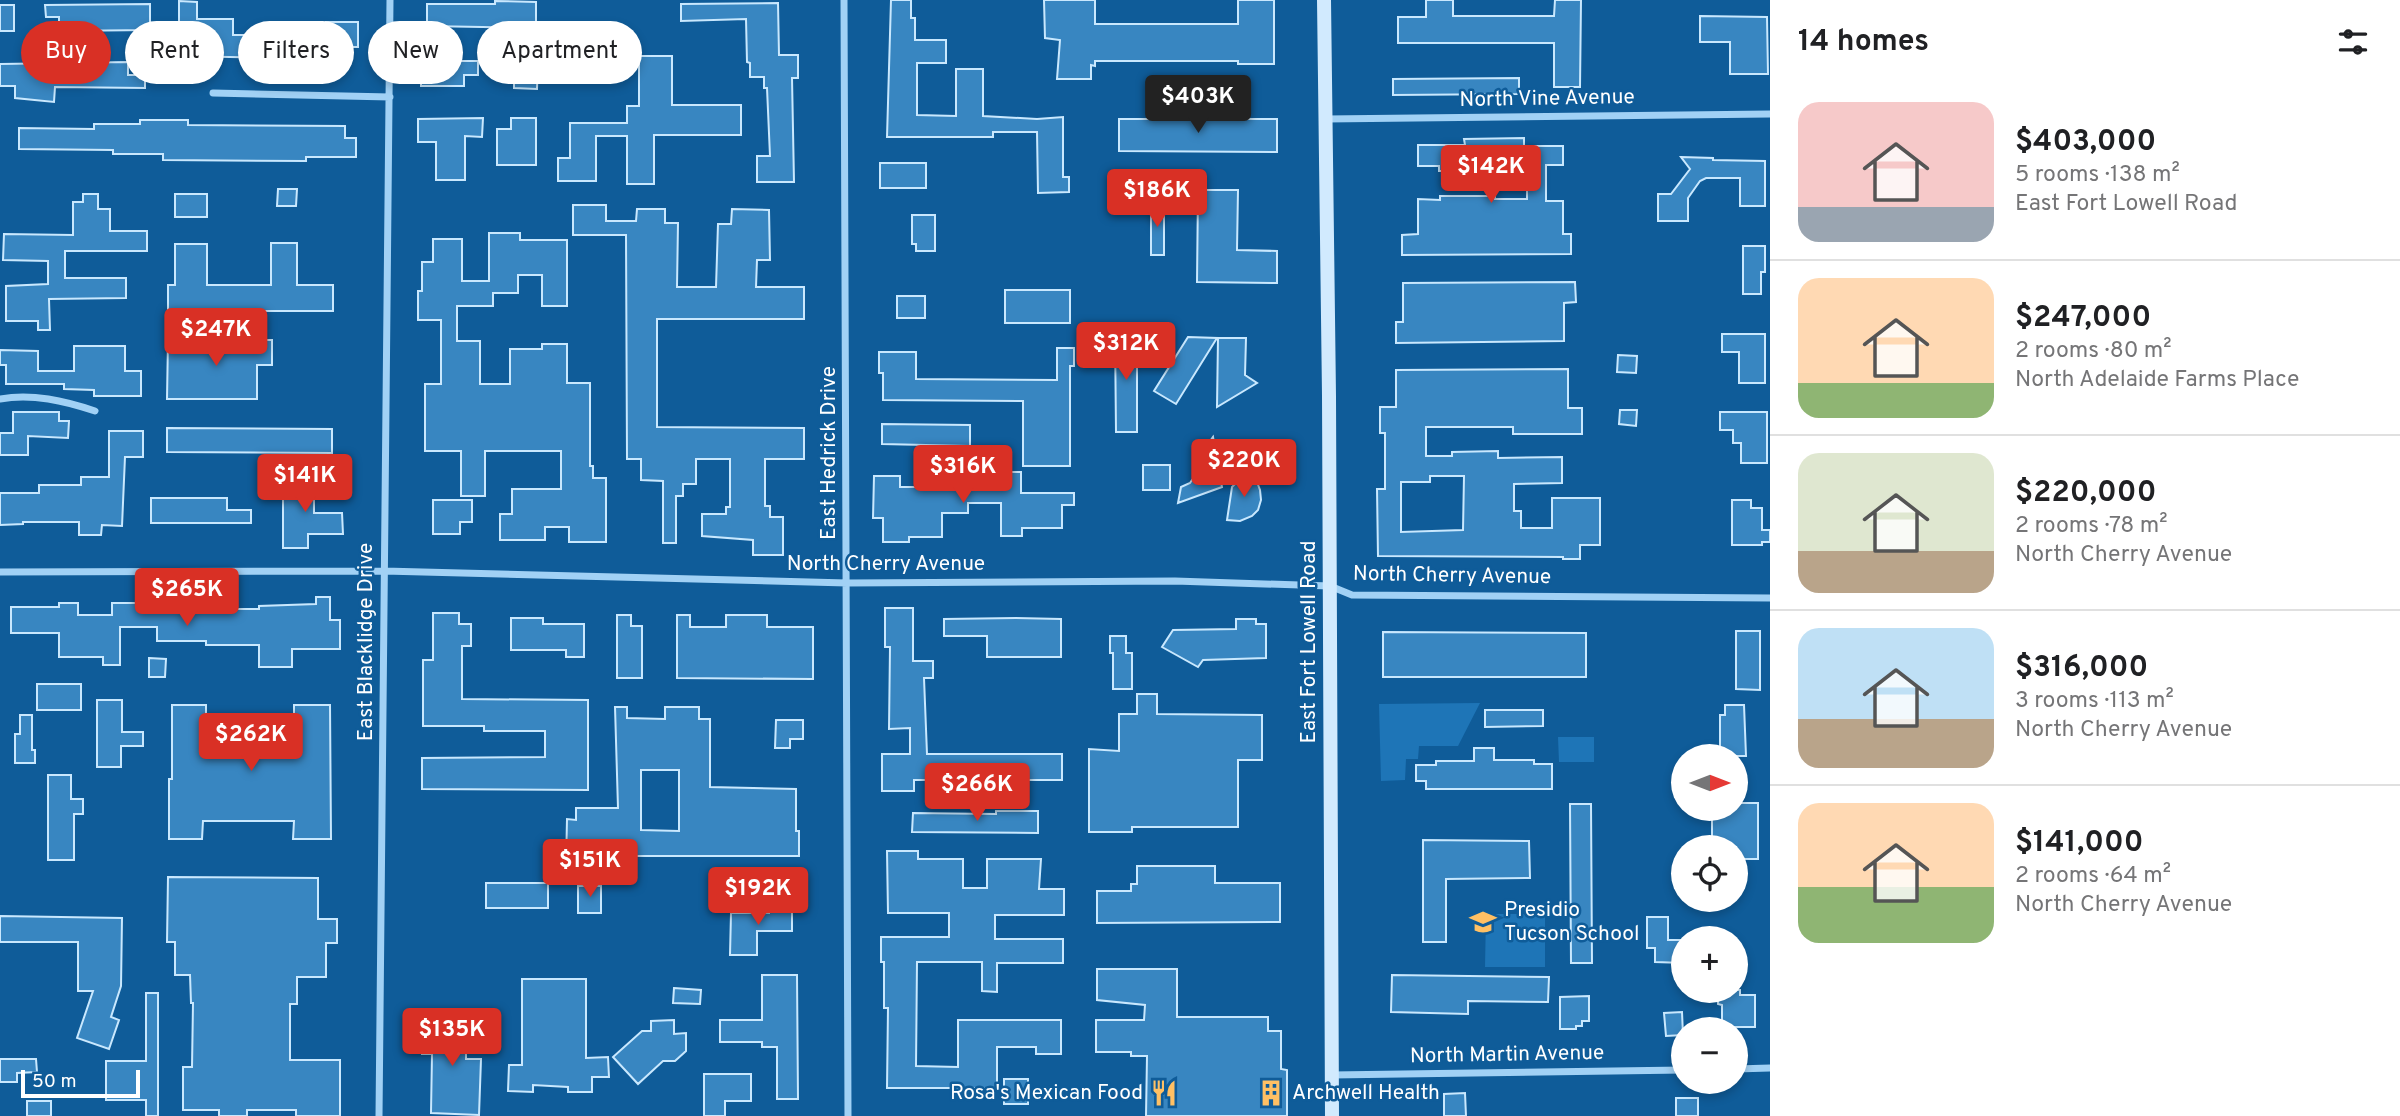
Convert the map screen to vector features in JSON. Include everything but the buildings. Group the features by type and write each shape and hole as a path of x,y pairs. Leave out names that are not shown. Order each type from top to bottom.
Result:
{"main road":[{"name":"East Fort Lowell Road","path":"1324,0 1332,1116"}],"street":[{"name":"East Blacklidge Drive","path":"379,1116 390,0"},
{"name":"East Hedrick Drive","path":"844,0 848,1116"},
{"path":"212,93 390,97"},
{"name":"North Vine Avenue","path":"1325,119 1770,114"},
{"path":"0,399 11,397 62,400 95,411"},
{"name":"North Cherry Avenue","path":"0,572 384,571 847,583 1175,581 1330,586 1352,595 1770,597"},
{"path":"1748,1069 1770,1069"},
{"name":"North Martin Avenue","path":"1331,1075 1671,1070"}],"shaded area":[{"path":"1480,703 1458,746 1419,746 1418,759 1406,759 1405,780 1381,781 1379,704"},
{"path":"1558,737 1594,737 1594,762 1559,762"},
{"path":"1486,914 1545,914 1545,967 1485,967"}],"place":[{"name":"Presidio Tucson School","path":"1483,922"},
{"name":"Rosa's Mexican Food","path":"1164,1093"},
{"name":"Archwell Health","path":"1271,1093"}]}
